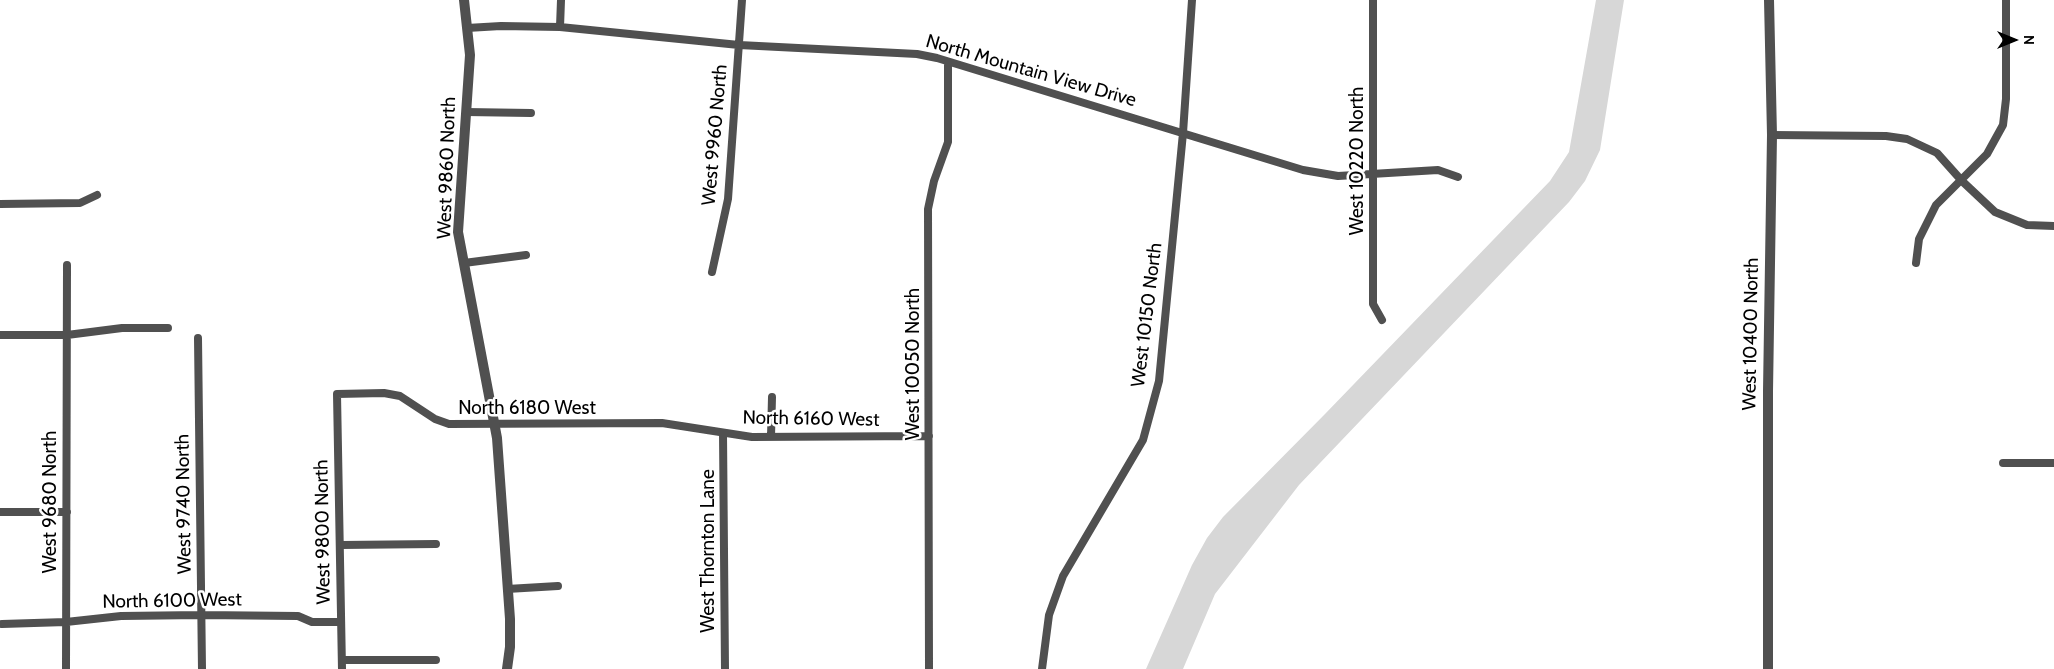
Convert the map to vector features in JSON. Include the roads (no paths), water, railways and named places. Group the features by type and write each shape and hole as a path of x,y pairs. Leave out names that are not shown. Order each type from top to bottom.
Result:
{"street":[{"name":"West 9860 North","path":"464,0 470,55 458,232 494,425 500,475 507,589"},
{"path":"560,27 561,0"},
{"name":"West 9960 North","path":"712,272 728,198 742,0"},
{"name":"West 10150 North","path":"1042,669 1049,614 1064,576 1143,440 1159,381 1183,133 1192,0"},
{"name":"West 10220 North","path":"1373,0 1373,304 1382,320"},
{"name":"West 10400 North","path":"1768,669 1768,391 1772,135 1769,0"},
{"path":"1916,263 1919,239 1936,205 1987,154 2003,125 2006,99 2006,0"},
{"name":"North Mountain View Drive","path":"467,28 501,26 560,27 739,45 916,54 948,62 1303,170 1338,176 1438,170 1458,178"},
{"name":"West 10050 North","path":"929,669 928,210 934,181 948,142 948,62"},
{"path":"466,112 531,113"},
{"path":"1772,135 1886,136 1907,139 1937,153 1962,181 1995,212 2027,226 2054,226"},
{"path":"0,204 80,203 97,195"},
{"path":"464,263 526,255"},
{"name":"West 9680 North","path":"66,669 67,265"},
{"path":"0,335 67,335 122,328 168,328"},
{"name":"West 9740 North","path":"198,338 202,669"},
{"name":"North 6180 West","path":"337,394 384,393 400,396 435,419 449,424 662,423 724,433"},
{"name":"West 9800 North","path":"337,394 342,669"},
{"path":"771,436 772,398"},
{"name":"North 6160 West","path":"724,433 771,436 929,436"},
{"name":"West Thornton Lane","path":"724,433 725,669"},
{"path":"2003,463 2054,463"},
{"path":"0,512 66,512"},
{"path":"341,545 436,544"},
{"path":"507,669 510,647 507,589 558,586"},
{"name":"North 6100 West","path":"2,624 66,622 121,616 201,615 298,616 312,622 340,622"},
{"path":"342,660 436,660"}]}
